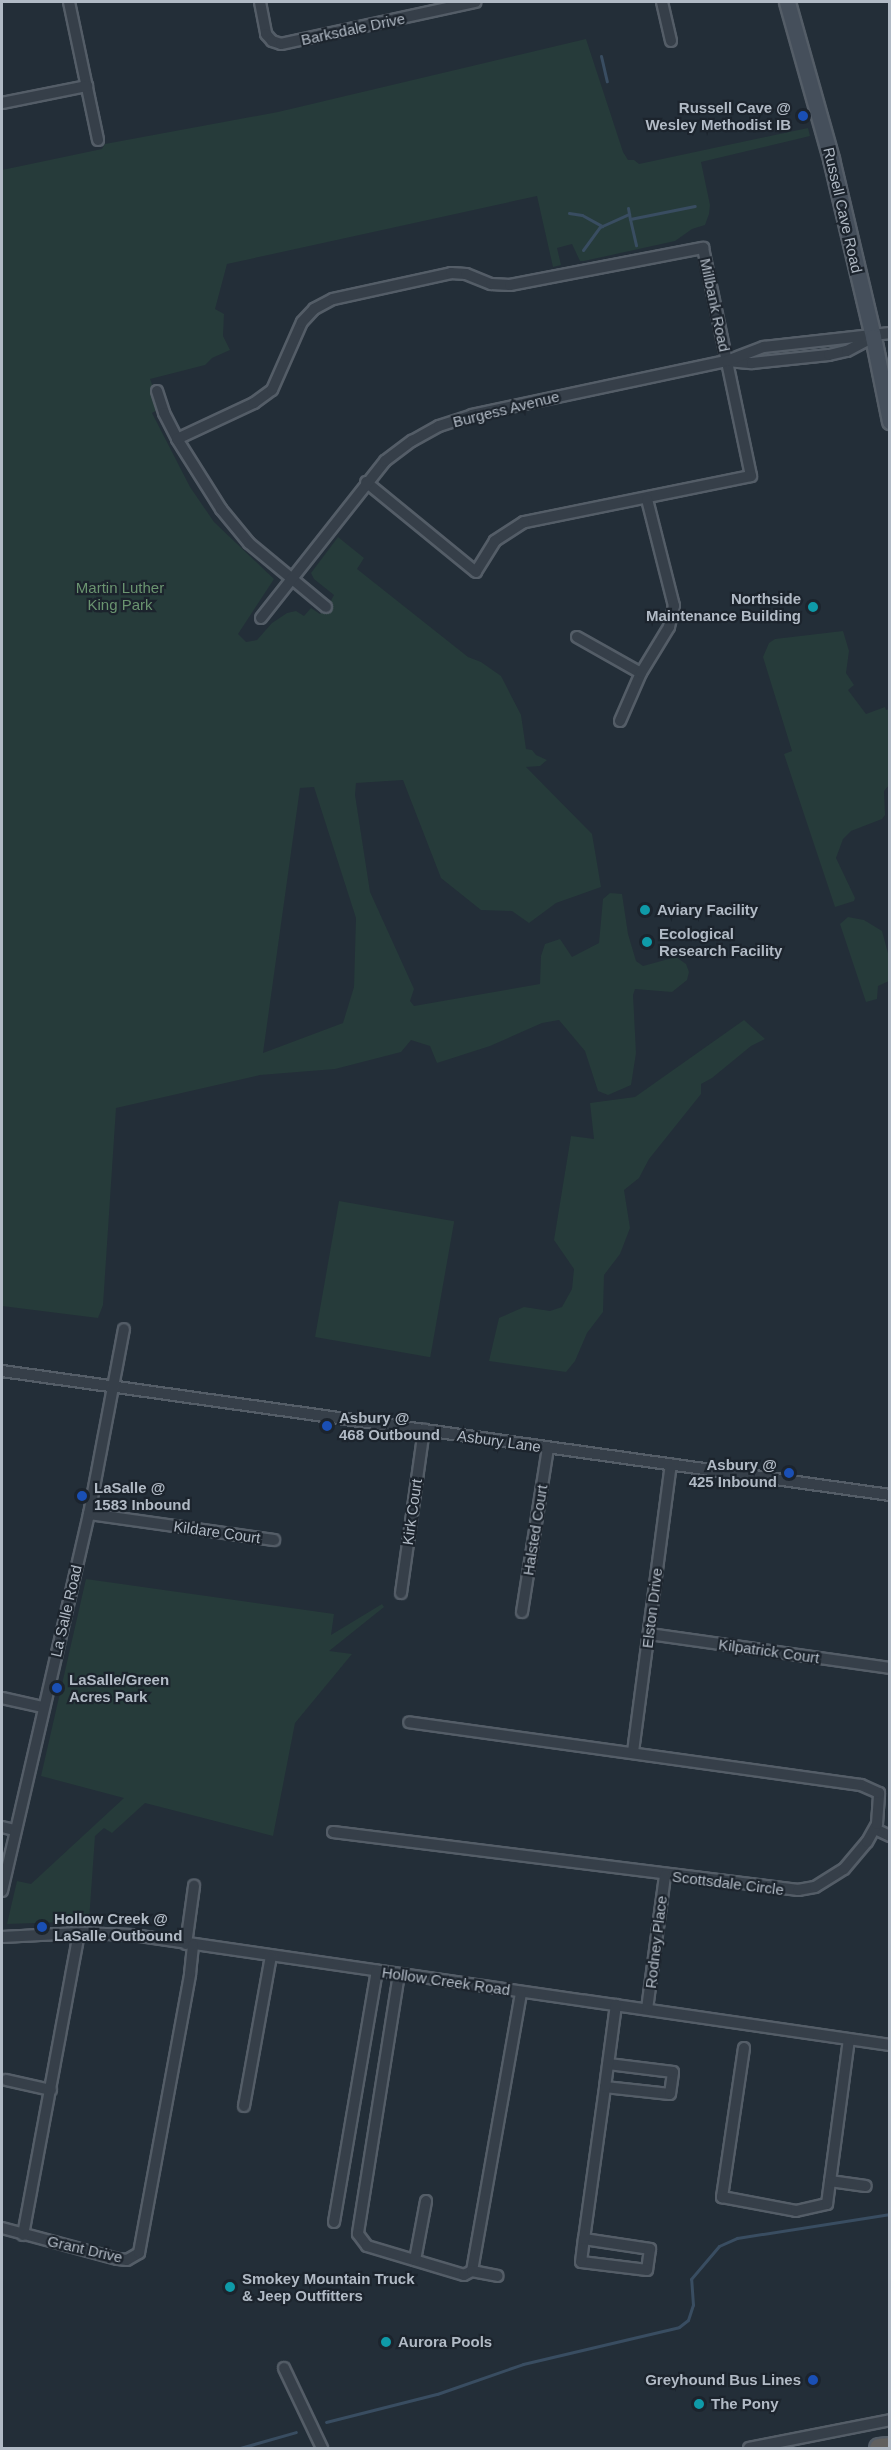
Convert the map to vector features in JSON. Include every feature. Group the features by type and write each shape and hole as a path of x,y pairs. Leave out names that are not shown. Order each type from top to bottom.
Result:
{"highway":[{"path":"879,2448 890,2447"}],"main road":[{"name":"Russell Cave Road","path":"786,2 822,120 873,337 890,421"}],"street":[{"path":"69,2 98,140"},
{"name":"Barksdale Drive","path":"260,2 266,34 272,41 281,44 476,2"},
{"path":"662,2 671,41"},
{"path":"2,103 87,86"},
{"name":"Millbank Road","path":"177,439 254,403 272,390 302,322 314,309 333,299 451,273 466,274 491,284 510,285 702,248 751,476 524,522 495,541 476,572 366,482"},
{"name":"Burgess Avenue","path":"261,618 366,482 385,461 412,441 439,426 472,415 727,361 764,347 873,337 890,333"},
{"path":"157,391 164,413 198,476 249,543 326,607"},
{"path":"620,721 641,673 669,627 674,606 646,499"},
{"path":"577,637 641,673"},
{"name":"La Salle Road","path":"2,1891 14,1830 89,1514 124,1329"},
{"name":"Asbury Lane","path":"2,1371 890,1495"},
{"name":"Kirk Court","path":"401,1593 424,1430"},
{"name":"Halsted Court","path":"522,1612 549,1448"},
{"name":"Elston Drive","path":"633,1752 671,1464"},
{"name":"Kildare Court","path":"89,1514 274,1540"},
{"name":"Kilpatrick Court","path":"649,1634 890,1668"},
{"path":"2,1698 43,1707"},
{"path":"409,1722 870,1787 879,1793 879,1813 875,1829 890,1836"},
{"path":"2,1827 14,1830"},
{"name":"Scottsdale Circle","path":"333,1832 788,1890 809,1889 844,1869 875,1829"},
{"name":"Rodney Place","path":"648,2009 665,1875"},
{"path":"189,1945 194,1886"},
{"path":"2,2228 23,2235 79,1933"},
{"name":"Hollow Creek Road","path":"2,1937 113,1933 890,2045"},
{"name":"Grant Drive","path":"23,2235 118,2259 127,2260 139,2253 190,1974 189,1945"},
{"path":"244,2106 271,1956"},
{"path":"334,2222 377,1971"},
{"path":"399,1974 358,2234 367,2246 464,2275 472,2271 498,2276"},
{"path":"472,2271 522,1992"},
{"path":"584,2239 650,2249 647,2270 581,2262 584,2239 605,2087 616,2005"},
{"path":"744,2048 722,2197 796,2211 827,2204 849,2039"},
{"path":"605,2087 670,2094 673,2072 608,2064"},
{"path":"6,2080 51,2090"},
{"path":"830,2181 866,2186"},
{"path":"415,2260 426,2201"},
{"path":"284,2368 322,2448"},
{"path":"749,2448 890,2420"}],"green space":[{"name":"Martin Luther King Park","path":"586,39 623,152 628,160 634,160 639,164 808,128 810,136 701,162 710,205 709,214 705,225 692,229 675,241 584,261 580,261 572,244 557,248 561,265 553,267 537,196 227,264 215,309 224,314 223,336 230,350 212,358 205,365 150,379 161,408 152,413 190,487 214,522 274,579 238,634 246,642 257,640 272,623 287,613 296,611 304,616 311,608 320,614 327,608 334,595 314,579 311,573 338,537 364,558 357,569 468,657 481,662 501,676 521,715 526,749 532,750 536,755 547,760 540,766 526,767 592,834 601,887 556,903 529,923 512,911 481,910 441,878 403,780 356,783 355,795 370,892 414,989 410,1001 414,1006 540,984 541,956 545,944 560,939 572,957 599,943 603,899 610,893 622,894 628,934 636,961 643,966 676,957 686,964 689,972 687,980 672,992 635,989 633,995 636,1053 631,1085 608,1095 598,1091 585,1051 559,1020 542,1023 490,1046 437,1063 430,1046 411,1040 401,1052 335,1069 260,1075 116,1108 103,1305 98,1318 2,1306 2,170 102,149 105,144 278,112","holes":["314,787 356,918 354,987 343,1023 263,1053 300,788"]},
{"path":"843,631 849,651 846,673 854,685 848,690 866,714 885,707 886,710 889,709 890,784 884,791 885,815 882,819 851,831 843,839 836,858 855,898 854,901 835,907 784,754 792,751 763,657 769,643 775,639"},
{"path":"848,917 864,920 882,931 889,957 889,981 878,986 877,999 866,1002 840,924"},
{"path":"744,1020 765,1039 751,1046 712,1078 701,1084 701,1094 649,1159 639,1178 624,1190 630,1228 620,1254 604,1275 603,1312 587,1333 575,1361 566,1372 489,1361 499,1318 524,1307 550,1311 562,1307 572,1289 574,1269 554,1240 571,1136 594,1139 590,1103 635,1097"},
{"path":"339,1201 454,1221 430,1357 315,1337"},
{"path":"86,1579 334,1614 331,1635 382,1604 384,1607 329,1651 352,1654 295,1723 273,1836 145,1803 112,1833 104,1828 95,1836 89,1921 7,1924 17,1881 31,1884 124,1798 41,1776"}],"waterway":[{"path":"601,56 607,81"},
{"path":"628,208 630,219 695,206"},
{"path":"569,213 582,215 602,226"},
{"path":"583,250 600,227 629,214"},
{"path":"630,219 636,245"},
{"path":"326,2422 437,2394 523,2364 679,2327 688,2320 693,2305 691,2279 719,2246 737,2238 890,2214"},
{"path":"240,2448 296,2432"}],"place":[{"name":"Russell Cave @ Wesley Methodist IB","path":"803,116"},
{"name":"Northside Maintenance Building","path":"813,607"},
{"name":"Aviary Facility","path":"645,910"},
{"name":"Ecological Research Facility","path":"647,942"},
{"name":"Asbury @ 468 Outbound","path":"327,1426"},
{"name":"Asbury @ 425 Inbound","path":"789,1473"},
{"name":"LaSalle @ 1583 Inbound","path":"82,1496"},
{"name":"LaSalle/Green Acres Park","path":"57,1688"},
{"name":"Hollow Creek @ LaSalle Outbound","path":"42,1927"},
{"name":"Smokey Mountain Truck & Jeep Outfitters","path":"230,2287"},
{"name":"Aurora Pools","path":"386,2342"},
{"name":"Greyhound Bus Lines","path":"813,2380"},
{"name":"The Pony","path":"699,2404"}]}
